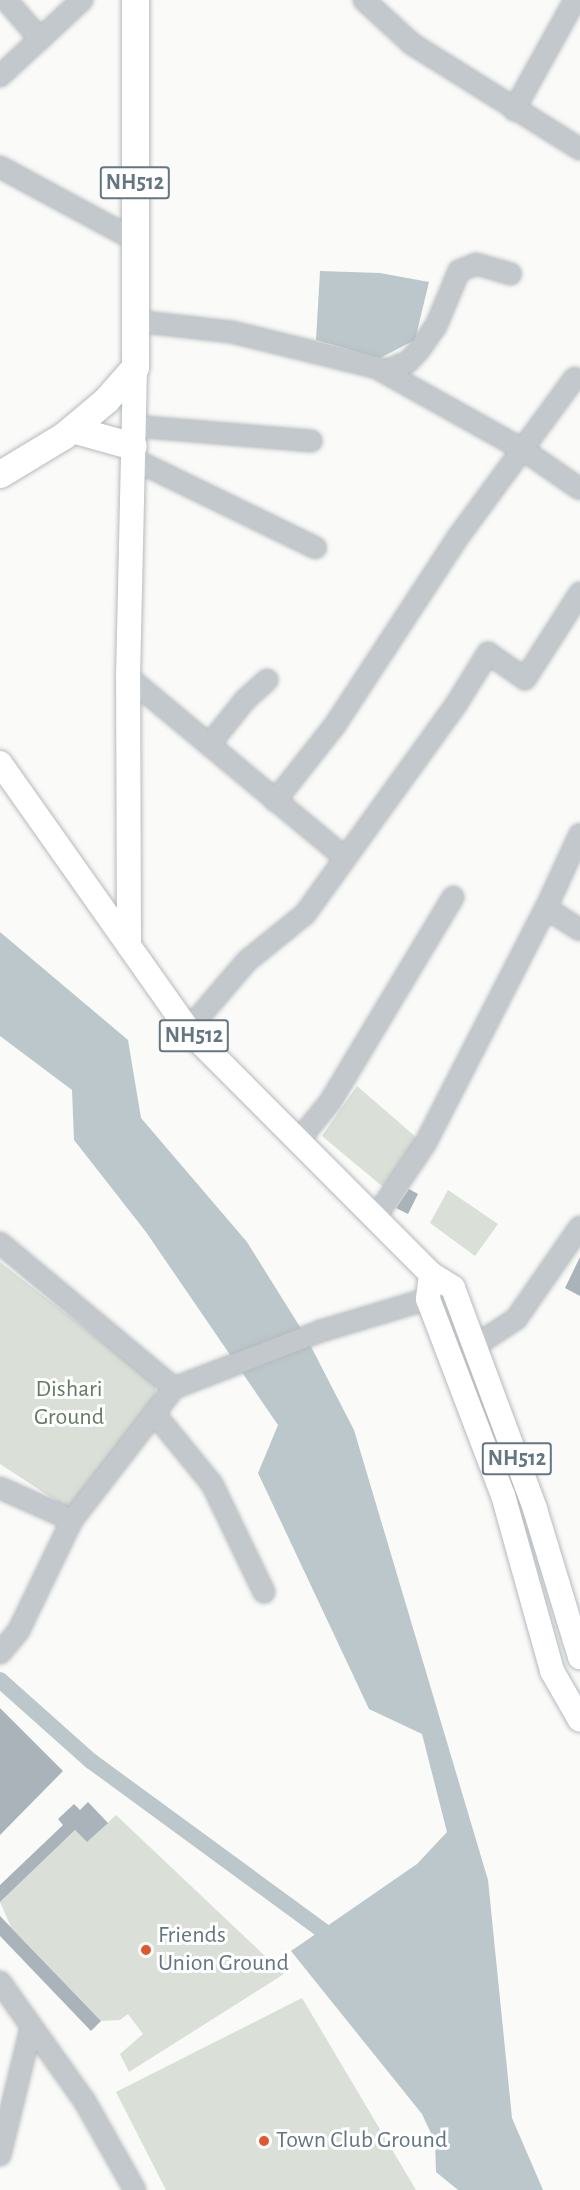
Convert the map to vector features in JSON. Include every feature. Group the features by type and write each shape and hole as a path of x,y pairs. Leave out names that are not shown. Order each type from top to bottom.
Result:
{"highway":[{"name":"NH512","path":"135,0 135,366"},
{"path":"0,474 72,429 106,400 135,366"},
{"path":"72,429 133,444"}],"main road":[{"path":"129,946 128,677 135,366"},
{"name":"NH512","path":"0,763 188,1030 431,1274 453,1288 535,1509 580,1657"},
{"path":"431,1274 428,1299 503,1495 552,1671 580,1720"}],"street":[{"path":"6,0 40,39"},
{"path":"0,76 82,0"},
{"path":"364,0 412,44 514,110 580,149"},
{"path":"514,110 575,0"},
{"path":"0,168 135,240"},
{"path":"135,321 232,332 377,368 398,368 419,350 436,326 459,271 476,264 511,274"},
{"path":"377,368 397,383 522,449 580,489"},
{"path":"275,801 335,725 458,537 574,378"},
{"path":"133,444 311,441"},
{"path":"133,444 316,548"},
{"path":"188,1030 247,961 305,914 457,703 488,653 525,679 580,593"},
{"path":"128,677 344,857"},
{"path":"210,746 245,700 267,680"},
{"path":"375,1218 425,1144 546,908 580,834"},
{"path":"298,1141 330,1102 453,897"},
{"path":"546,908 580,930"},
{"path":"476,1345 516,1319 580,1227"},
{"path":"0,1243 174,1388"},
{"path":"0,1653 19,1630 72,1520 174,1388 215,1370 321,1331 428,1299"},
{"path":"154,1413 212,1485 264,1592"},
{"path":"0,1488 72,1520"},
{"path":"0,1982 84,2100 135,2190"},
{"path":"1,2150 31,2028"}],"green space":[{"path":"357,1086 417,1138 383,1187 322,1136"},
{"path":"448,1190 498,1224 475,1256 430,1223"},
{"name":"Dishari Ground","path":"0,1262 156,1384 155,1408 75,1513 0,1464"},
{"name":"Friends Union Ground","path":"116,1815 284,1974 129,2072 120,2054 143,2034 128,2014 120,2020 101,2021 11,1927 0,1902 75,1830 87,1842"},
{"name":"Town Club Ground","path":"302,1998 416,2190 166,2190 116,2092"}],"shaded area":[{"path":"320,271 380,273 429,282 415,340 380,358 316,340"},
{"path":"0,932 128,1040 141,1118 247,1242 305,1335 354,1430 488,1880 512,2118 543,2190 458,2190 436,2172 435,2142 422,2114 291,1951 417,1864 447,1832 422,1734 369,1709 258,1473 278,1425 146,1232 74,1140 72,1090 0,1036"}],"building":[{"path":"409,1189 418,1194 408,1214 396,1208"},
{"path":"580,1257 580,1296 565,1288"},
{"path":"0,1708 63,1771 0,1835"},
{"path":"88,1802 108,1823 87,1842 75,1830 0,1902 0,1885 63,1825 58,1819 74,1804 80,1810"},
{"path":"0,1916 101,2021 91,2031 0,1936"}],"waterway":[{"path":"0,1680 91,1761 338,1942"}],"place":[{"name":"Friends Union Ground","path":"146,1950"},
{"name":"Town Club Ground","path":"264,2141"}]}
